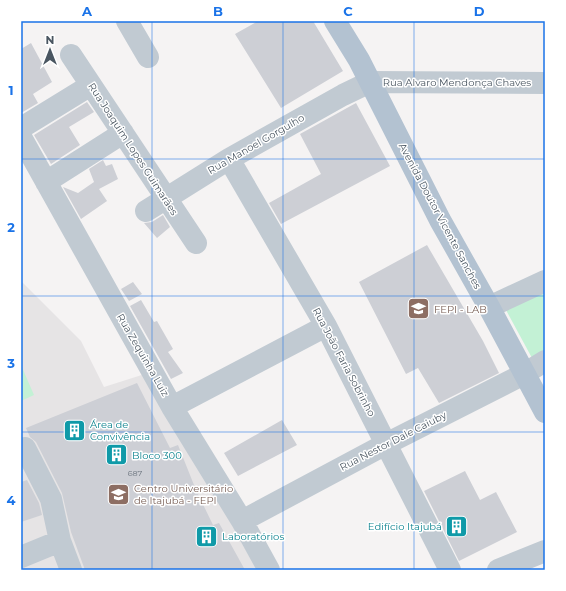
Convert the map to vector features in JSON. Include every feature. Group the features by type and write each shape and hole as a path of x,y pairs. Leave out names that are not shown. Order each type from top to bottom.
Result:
{"main road":[{"name":"Avenida Doutor Vicente Sanches","path":"335,21 359,60 440,220 489,307 545,412"}],"street":[{"path":"127,21 148,58"},
{"name":"Rua Joaquim Lopes Guimarães","path":"71,54 196,243"},
{"name":"Rua Alvaro Mendonça Chaves","path":"370,82 545,82"},
{"name":"Rua Manoel Gorgulho","path":"146,211 229,159 343,95 370,82"},
{"path":"21,128 91,85"},
{"path":"46,182 123,133"},
{"name":"Rua Zequinha Luiz","path":"21,137 172,407 242,521 269,570"},
{"name":"Rua João Faria Sobrinho","path":"229,159 326,326 450,570"},
{"path":"489,307 545,281"},
{"path":"172,407 326,326"},
{"name":"Rua Nestor Dale Caiuby","path":"242,521 386,444 524,374 545,361"},
{"path":"21,449 26,448 50,499 60,541 71,570"},
{"path":"21,557 60,541"},
{"path":"498,570 545,551"}],"shaded area":[{"name":"Centro Universitário de Itajubá - FEPI","path":"21,281 81,341 104,387 148,373 257,570 21,570"}],"green space":[{"path":"545,292 545,351 532,358 506,310"},
{"path":"21,365 34,395 21,401"}],"building":[{"path":"258,21 313,21 343,71 281,108 235,34"},
{"path":"31,43 52,82 33,94 38,103 21,113 21,49"},
{"path":"87,102 94,112 69,127 80,145 51,164 34,135"},
{"path":"356,103 390,166 281,224 269,203 321,174 300,134"},
{"path":"103,160 106,166 112,164 118,179 99,189 107,201 81,219 63,187 78,193 94,182 89,169"},
{"path":"163,215 170,227 157,238 144,223 152,222"},
{"name":"FEPI - LAB","path":"427,245 483,341 499,373 439,403 418,368 406,374 359,282"},
{"path":"133,282 142,294 129,301 121,289"},
{"path":"141,300 154,322 157,321 173,349 168,352 183,373 171,379 130,306"},
{"name":"Centro Universitário de Itajubá - FEPI","path":"137,383 170,448 178,445 196,490 213,525 219,523 245,570 85,570 71,532 62,493 36,442 30,437 26,428"},
{"path":"282,420 297,445 238,476 224,453"},
{"name":"Edifício Itajubá","path":"465,471 480,500 496,492 517,532 459,561 424,491"},
{"path":"27,480 39,503 42,515 21,522 21,482"}],"place":[{"name":"FEPI - LAB","path":"418,309"},
{"name":"Área de Convivência","path":"74,430"},
{"name":"Bloco 300","path":"117,455"},
{"name":"Centro Universitário de Itajubá - FEPI","path":"118,494"},
{"name":"Edifício Itajubá","path":"457,526"},
{"name":"Laboratórios","path":"206,536"}]}
